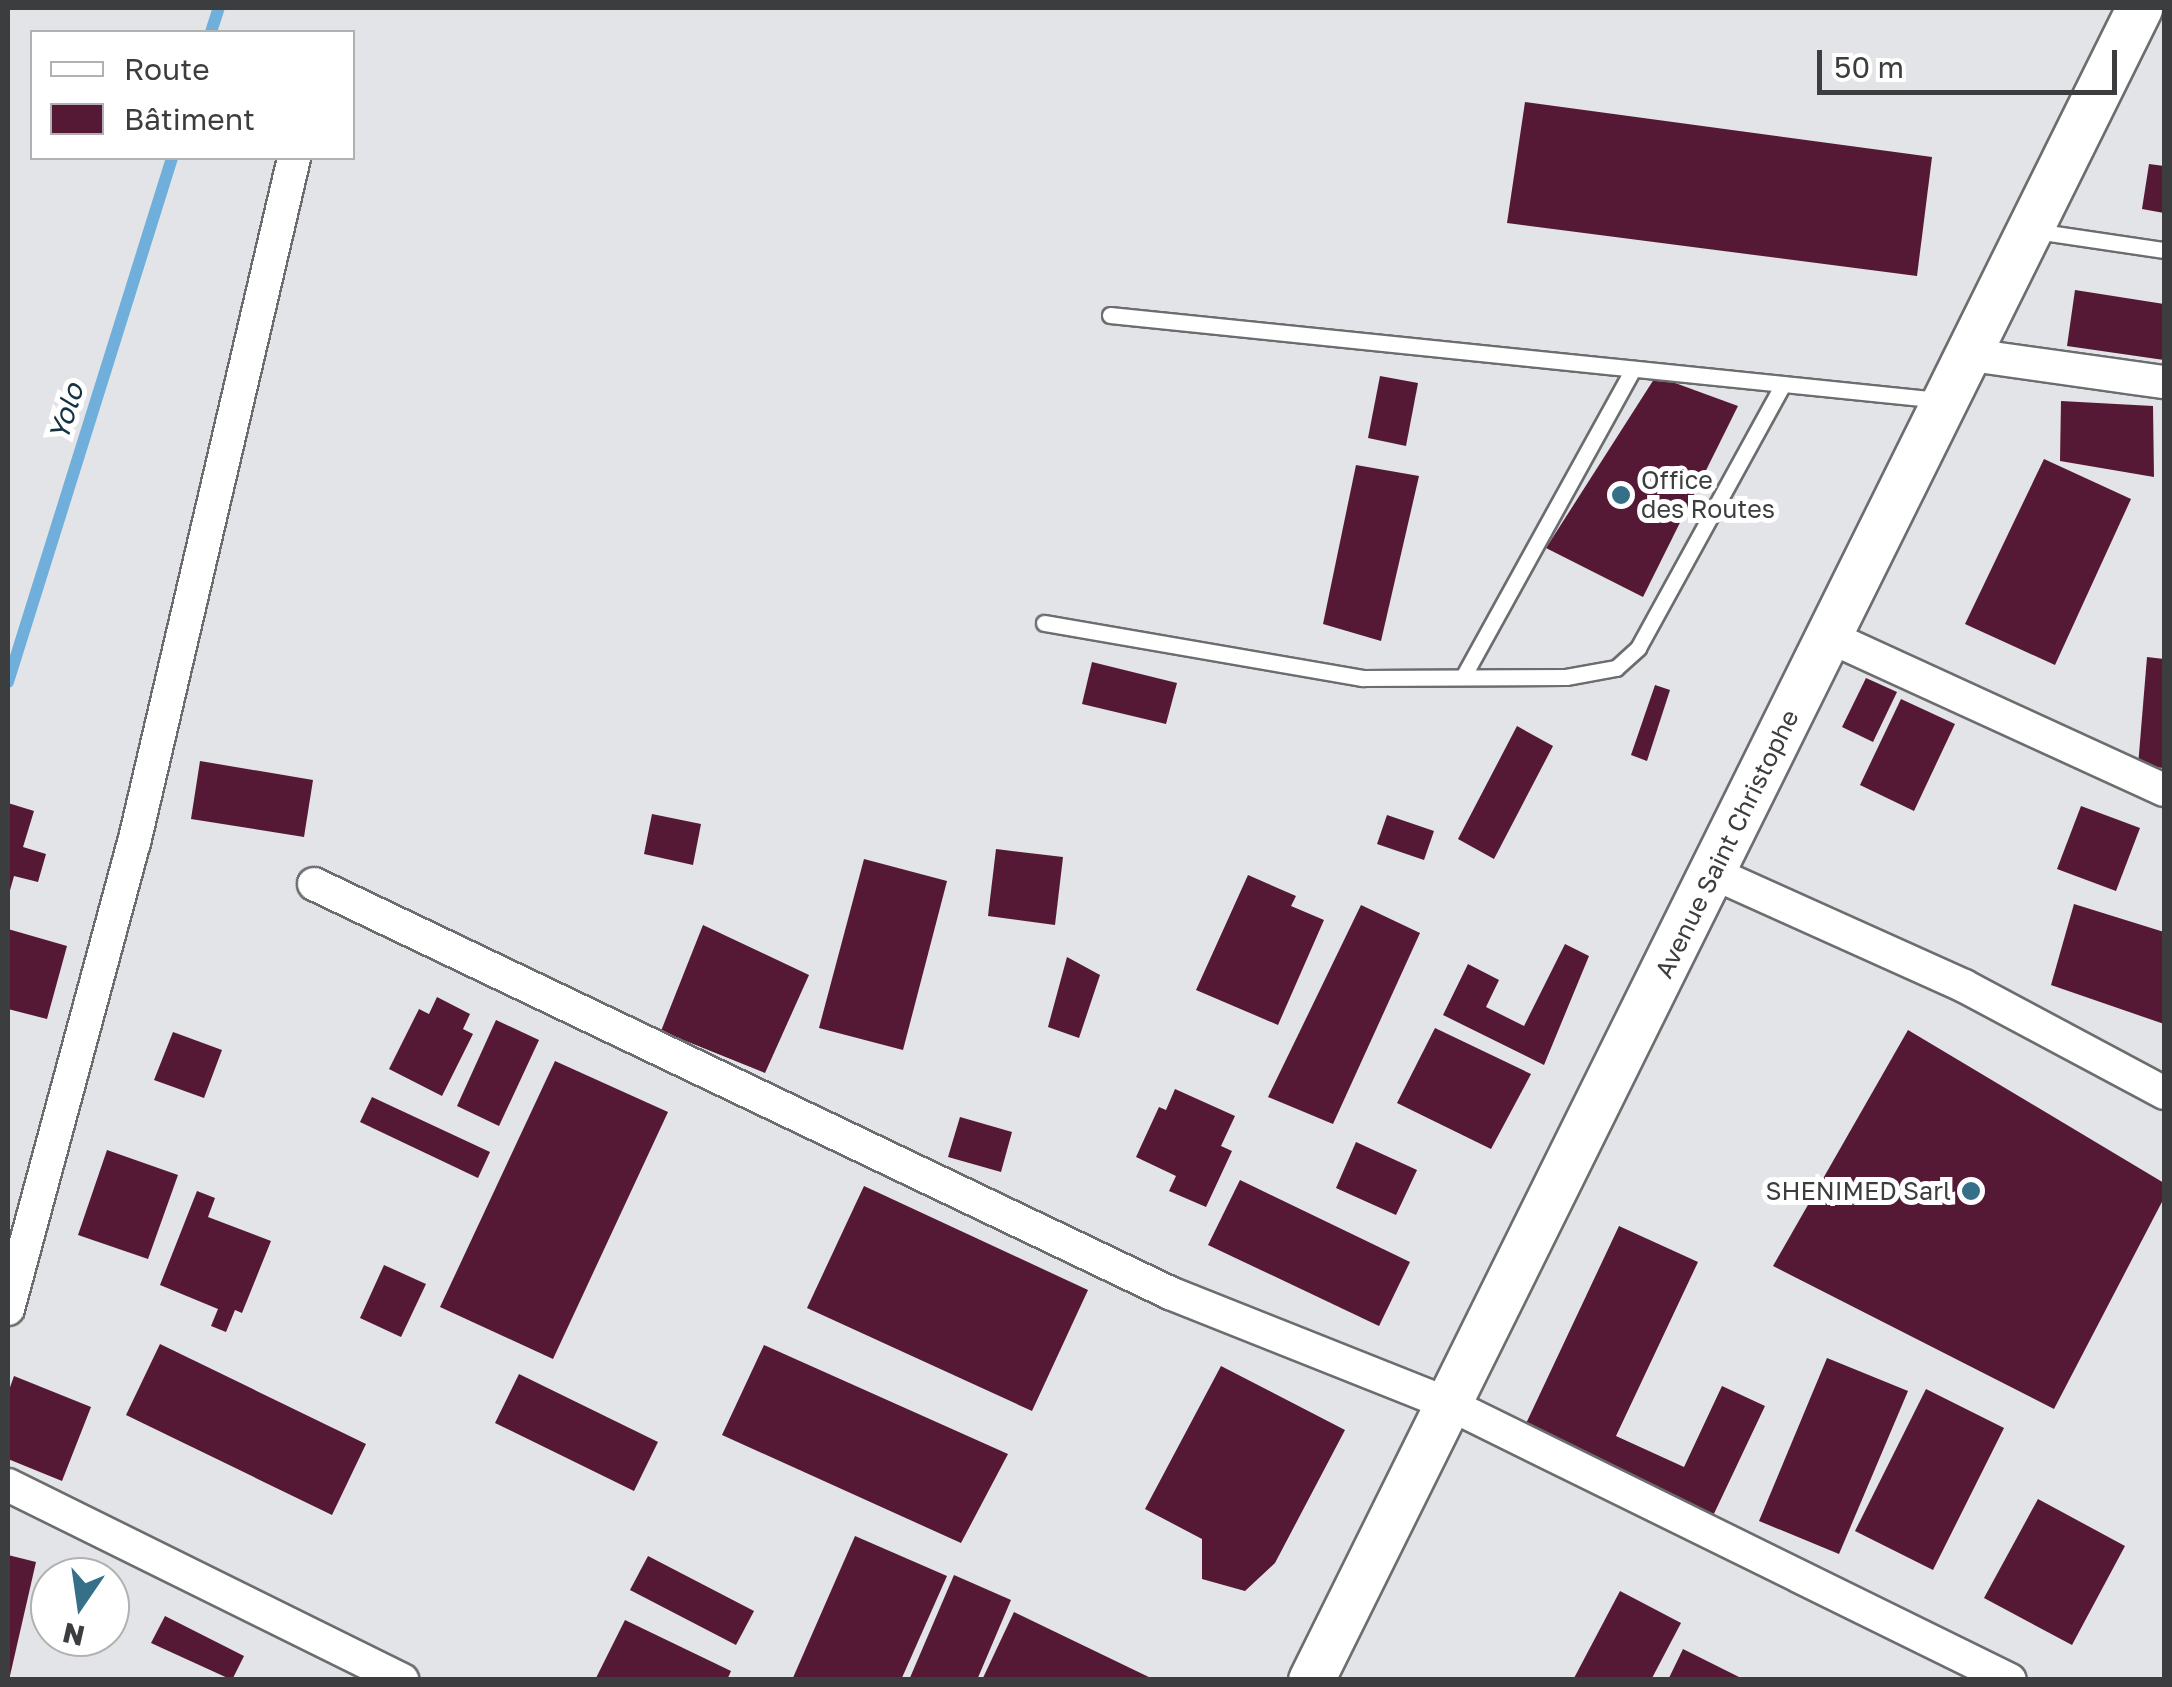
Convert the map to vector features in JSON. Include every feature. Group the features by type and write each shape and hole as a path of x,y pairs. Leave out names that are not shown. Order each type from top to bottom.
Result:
{"street":[{"name":"Avenue Saint Christophe","path":"1311,1680 1971,355 2139,8"},
{"path":"8,1309 134,843 294,160"},
{"path":"1971,355 2164,382"},
{"path":"1830,637 2164,790"},
{"path":"1713,873 1964,986 2164,1093"},
{"path":"314,884 1170,1293 1449,1404 2010,1680"},
{"path":"8,1485 398,1679"}],"lane":[{"path":"2031,230 2164,250"},
{"path":"1110,315 1948,401"},
{"path":"1463,677 1633,368"},
{"path":"1044,623 1362,678 1566,677 1616,668 1638,648 1784,384"}],"building":[{"path":"1525,102 1932,157 1917,276 1507,223"},
{"path":"2149,164 2164,166 2164,213 2142,209"},
{"path":"2075,290 2164,304 2164,360 2067,346"},
{"path":"1380,376 1418,383 1406,446 1368,438"},
{"path":"1656,376 1738,406 1643,597 1546,548"},
{"path":"2061,401 2153,406 2154,477 2060,461"},
{"path":"2044,459 2131,499 2055,665 1965,624"},
{"path":"1356,465 1419,476 1381,641 1323,624"},
{"path":"2147,657 2164,659 2164,768 2138,766"},
{"path":"1092,662 1177,683 1166,724 1082,704"},
{"path":"1866,678 1897,692 1873,742 1842,727"},
{"path":"1655,685 1670,690 1647,761 1631,755"},
{"path":"1901,699 1955,724 1914,811 1860,785"},
{"path":"1517,726 1553,746 1494,859 1458,839"},
{"path":"200,761 313,780 304,837 191,819"},
{"path":"8,803 34,811 23,847 46,854 38,882 14,876 9,894"},
{"path":"2081,806 2140,828 2116,891 2057,869"},
{"path":"652,814 701,824 693,865 644,854"},
{"path":"1387,815 1434,831 1424,860 1377,844"},
{"path":"996,849 1063,857 1055,925 988,916"},
{"path":"864,859 947,881 903,1050 819,1028"},
{"path":"1248,875 1296,896 1291,906 1324,920 1278,1025 1196,990"},
{"path":"2074,904 2164,932 2164,1024 2051,985"},
{"path":"1361,905 1420,933 1333,1124 1268,1097"},
{"path":"703,925 809,975 765,1073 661,1031"},
{"path":"8,929 67,946 47,1019 8,1009"},
{"path":"1565,944 1589,956 1544,1065 1443,1015 1468,964 1499,980 1486,1007 1524,1026"},
{"path":"1067,957 1100,975 1079,1038 1048,1027"},
{"path":"437,997 470,1014 463,1029 473,1034 442,1096 389,1069 419,1009 429,1014"},
{"path":"496,1020 539,1040 499,1126 457,1106"},
{"path":"1435,1028 1531,1074 1491,1149 1397,1103"},
{"path":"1908,1030 2164,1183 2164,1198 2054,1409 1773,1266"},
{"path":"173,1032 222,1050 204,1098 154,1080"},
{"path":"555,1061 668,1112 553,1359 440,1307"},
{"path":"1175,1089 1235,1116 1221,1146 1232,1151 1206,1207 1169,1191 1176,1176 1136,1157 1159,1107 1166,1110"},
{"path":"372,1097 490,1152 478,1178 360,1122"},
{"path":"960,1117 1012,1132 1001,1172 948,1157"},
{"path":"1356,1142 1417,1170 1396,1215 1336,1188"},
{"path":"107,1150 178,1175 148,1259 78,1235"},
{"path":"1240,1180 1410,1262 1379,1326 1208,1245"},
{"path":"864,1186 1088,1290 1032,1411 807,1308"},
{"path":"197,1191 215,1198 208,1217 271,1241 242,1313 235,1310 226,1332 211,1326 218,1309 160,1285"},
{"path":"1619,1226 1698,1262 1616,1436 1684,1467 1722,1386 1765,1406 1711,1520 1522,1432"},
{"path":"384,1265 426,1284 401,1337 360,1318"},
{"path":"160,1344 366,1444 332,1515 126,1415"},
{"path":"764,1345 1008,1454 961,1543 722,1435"},
{"path":"1827,1358 1908,1391 1839,1554 1759,1521"},
{"path":"1221,1366 1345,1430 1275,1563 1245,1591 1202,1579 1202,1539 1145,1509"},
{"path":"519,1374 658,1442 634,1491 495,1423"},
{"path":"14,1376 91,1407 62,1481 8,1459 8,1393"},
{"path":"1926,1389 2004,1428 1933,1570 1855,1531"},
{"path":"2038,1499 2125,1546 2072,1645 1984,1598"},
{"path":"855,1536 947,1576 901,1680 792,1680"},
{"path":"8,1555 30,1560 30,1588 8,1680"},
{"path":"648,1556 754,1611 736,1645 630,1590"},
{"path":"954,1575 1011,1600 977,1680 909,1680"},
{"path":"1620,1591 1681,1623 1651,1680 1573,1680"},
{"path":"1014,1612 1155,1680 982,1680"},
{"path":"165,1616 244,1656 232,1680 151,1643"},
{"path":"625,1620 731,1671 727,1680 595,1680"},
{"path":"1683,1649 1745,1680 1668,1680"}],"waterway":[{"name":"Yolo","path":"212,30 219,8"},
{"name":"Yolo","path":"8,682 171,160"}],"place":[{"name":"Office des Routes","path":"1621,495"},
{"name":"SHENIMED Sarl","path":"1971,1191"}]}
